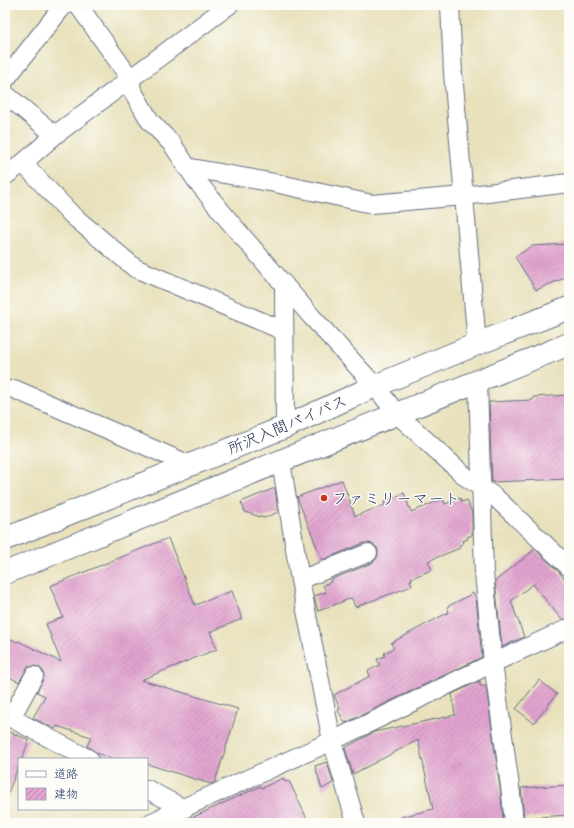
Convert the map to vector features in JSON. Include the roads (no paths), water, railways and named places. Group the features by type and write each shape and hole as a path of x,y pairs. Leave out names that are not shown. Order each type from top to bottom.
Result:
{"highway":[{"name":"所沢入間バイパス","path":"5,539 285,427 376,386 569,308"},
{"name":"所沢入間バイパス","path":"5,573 569,344"}],"street":[{"path":"5,80 63,6 66,5"},
{"path":"78,5 130,78 132,90 150,121 172,144 186,166 229,221 376,386 397,414 466,477 495,497 569,567"},
{"path":"5,176 23,163 55,135 229,5"},
{"path":"450,5 453,73 477,344"},
{"path":"5,94 55,135"},
{"path":"23,163 72,215 135,268 284,331"},
{"path":"186,166 372,204 463,196 569,183"},
{"path":"284,284 285,427"},
{"path":"478,382 484,573 493,662 514,823"},
{"path":"14,389 190,465"},
{"path":"281,461 300,580 332,742 356,823"},
{"path":"300,580 368,553"},
{"path":"150,823 332,742 493,662 569,628"},
{"path":"34,676 11,718 87,758"},
{"path":"148,790 184,809"}],"place":[{"name":"ファミリーマート","path":"324,498"}]}
